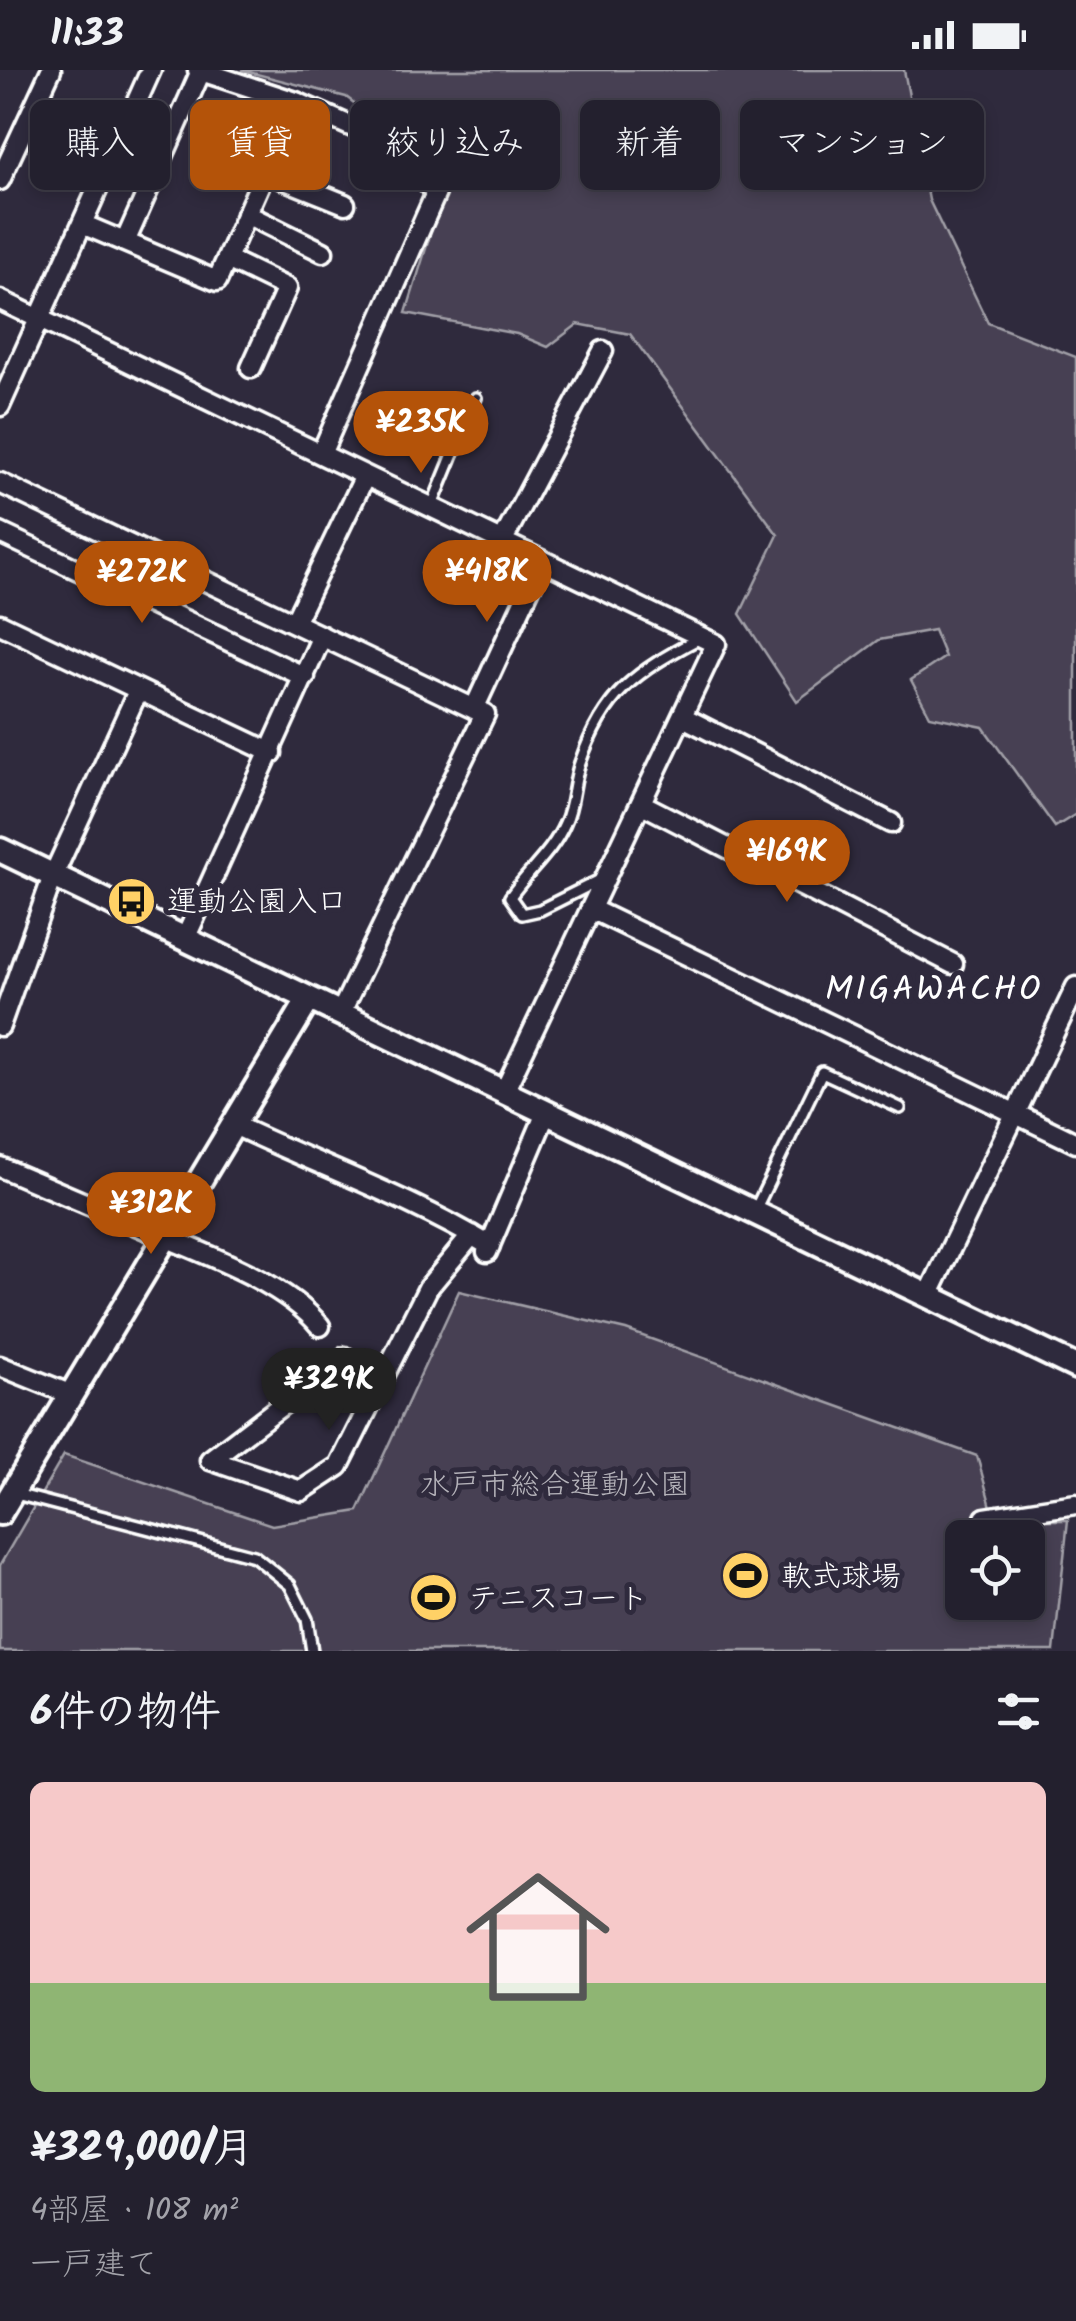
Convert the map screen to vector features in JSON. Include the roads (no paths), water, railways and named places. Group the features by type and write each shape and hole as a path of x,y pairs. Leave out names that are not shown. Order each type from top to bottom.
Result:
{"street":[{"path":"0,180 50,70"},
{"path":"0,406 151,70"},
{"path":"126,242 199,70 290,100"},
{"path":"321,454 436,193 389,143 330,117"},
{"path":"82,224 217,281 257,190"},
{"path":"310,190 345,204"},
{"path":"246,214 323,252"},
{"path":"226,258 287,288 251,368"},
{"path":"0,300 716,644 504,1092"},
{"path":"502,542 603,351"},
{"path":"294,623 365,476"},
{"path":"0,483 485,714 340,1014"},
{"path":"0,532 305,678"},
{"path":"474,709 542,562"},
{"path":"0,624 272,753"},
{"path":"186,940 322,636"},
{"path":"0,1026 53,876 138,691"},
{"path":"683,717 890,824"},
{"path":"642,804 953,964"},
{"path":"0,850 1076,1368"},
{"path":"591,909 1076,1142"},
{"path":"928,1296 1076,987"},
{"path":"6,1503 310,999"},
{"path":"234,1125 286,1150 340,1169 472,1235 489,1249 546,1113"},
{"path":"0,1167 246,1273 303,1306 320,1326"},
{"path":"376,1392 346,1358 210,1460 301,1491 338,1466 376,1392 428,1288 472,1235"},
{"path":"0,1366 72,1396"},
{"path":"985,1518 1076,1504"}],"lane":[{"path":"432,508 476,398"},
{"path":"607,876 540,910 522,914 510,897 528,872 545,858 566,821 579,766 594,729 622,688 644,668 702,637"},
{"path":"754,1213 822,1072 900,1108"},
{"path":"6,1503 254,1556 290,1585 307,1619 312,1651"}],"place":[{"name":"運動公園入口","path":"132,901"},
{"name":"軟式球場","path":"746,1576"},
{"name":"テニスコート","path":"433,1598"}],"district":[{"name":"MIGAWACHO","path":"934,988"}],"park label":[{"name":"水戸市総合運動公園","path":"555,1484"}]}
